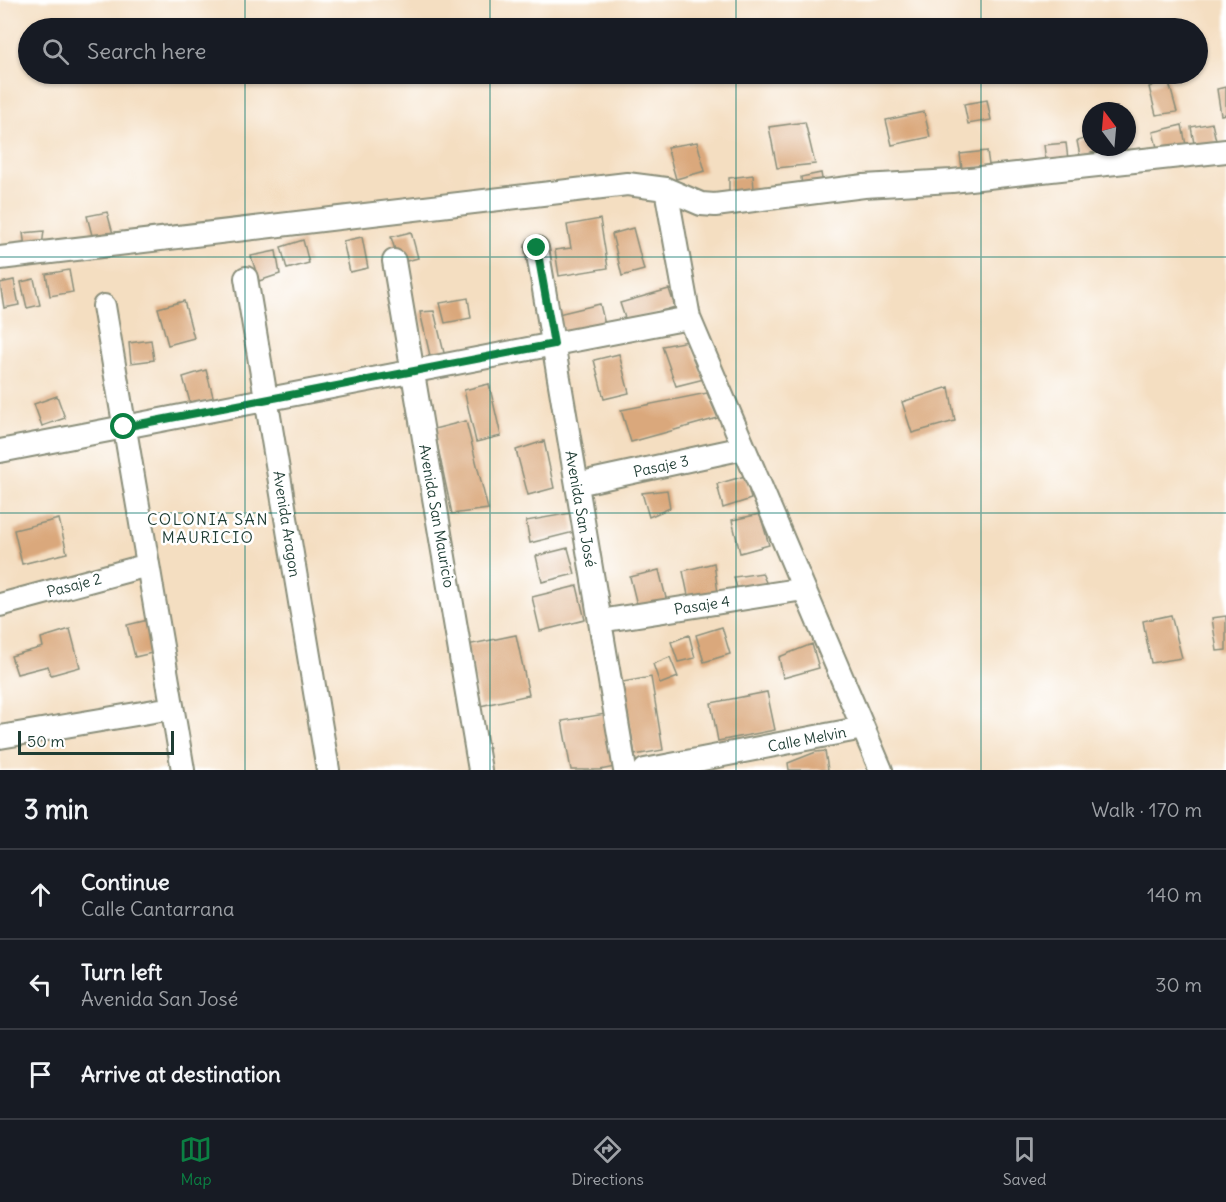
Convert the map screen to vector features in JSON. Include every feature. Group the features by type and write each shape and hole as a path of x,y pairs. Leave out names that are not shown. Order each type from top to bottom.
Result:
{"street":[{"path":"0,258 627,184 666,189 701,204 715,205 864,186 952,180 1226,151"},
{"path":"666,189 689,318 880,770"},
{"name":"Avenida San José","path":"537,248 625,770"},
{"name":"Avenida San Mauricio","path":"394,261 480,770"},
{"name":"Avenida Aragon","path":"246,278 328,770"},
{"path":"104,306 183,770"},
{"path":"0,451 689,318"},
{"name":"Pasaje 3","path":"577,484 744,448"},
{"name":"Pasaje 2","path":"0,605 148,565"},
{"name":"Pasaje 4","path":"600,621 804,589"},
{"path":"0,737 172,708"},
{"name":"Calle Melvin","path":"645,770 863,728"}],"building":[{"path":"1156,84 1169,84 1177,112 1156,115 1149,87"},
{"path":"1226,87 1226,114 1221,115 1217,89"},
{"path":"987,100 991,120 968,124 964,104"},
{"path":"924,112 930,137 892,145 886,120"},
{"path":"805,122 815,164 777,168 769,127"},
{"path":"1212,123 1217,145 1195,149 1191,127"},
{"path":"1182,125 1186,145 1158,151 1153,132"},
{"path":"1082,140 1082,155 1080,156 1077,141"},
{"path":"697,142 705,171 676,179 667,147"},
{"path":"1066,143 1068,159 1046,162 1044,145"},
{"path":"987,151 989,165 962,169 960,154"},
{"path":"821,173 823,184 802,187 801,177"},
{"path":"753,175 754,190 729,195 729,178"},
{"path":"107,212 113,234 93,239 87,216"},
{"path":"600,219 608,268 559,276 555,250 571,248 567,225"},
{"path":"633,228 644,270 622,276 612,234"},
{"path":"44,231 42,246 25,247 23,233"},
{"path":"411,232 418,258 399,263 391,237"},
{"path":"362,237 368,268 350,272 343,241"},
{"path":"303,240 309,263 287,269 281,247"},
{"path":"276,251 280,274 259,281 251,256"},
{"path":"69,270 73,292 50,296 46,274"},
{"path":"34,279 40,305 27,308 21,282"},
{"path":"14,280 19,305 4,308 0,283"},
{"path":"669,289 675,307 626,321 620,303"},
{"path":"468,298 471,318 445,323 440,303"},
{"path":"184,301 194,338 168,345 158,308"},
{"path":"600,304 605,325 563,334 558,314"},
{"path":"434,311 445,357 431,360 420,312"},
{"path":"151,340 154,360 131,363 129,343"},
{"path":"688,341 704,379 676,386 662,346"},
{"path":"619,354 629,393 604,399 594,360"},
{"path":"206,370 214,400 191,406 183,377"},
{"path":"489,384 501,436 476,442 464,390"},
{"path":"949,387 955,421 912,433 902,402"},
{"path":"707,393 718,418 631,442 621,410"},
{"path":"57,396 65,418 42,426 34,404"},
{"path":"466,421 488,509 452,514 434,429"},
{"path":"544,441 554,488 528,495 516,450"},
{"path":"745,476 751,499 723,508 717,484"},
{"path":"667,490 670,508 649,517 642,493"},
{"path":"571,513 574,532 530,543 526,521"},
{"path":"760,514 769,545 740,553 732,520"},
{"path":"59,519 67,553 22,564 14,530"},
{"path":"568,548 575,574 542,582 536,556"},
{"path":"714,563 718,593 689,600 683,571"},
{"path":"659,570 667,602 638,609 630,577"},
{"path":"762,573 768,587 738,592 734,577"},
{"path":"577,586 585,620 540,631 532,597"},
{"path":"1171,615 1182,658 1151,663 1143,621"},
{"path":"1226,616 1226,650 1217,651 1212,618"},
{"path":"148,620 156,652 135,657 127,625"},
{"path":"722,627 730,654 704,662 696,635"},
{"path":"70,629 80,667 51,675 48,666 17,674 11,656 43,647 41,638"},
{"path":"516,635 529,695 480,706 467,645"},
{"path":"689,635 695,658 678,662 671,642"},
{"path":"812,644 819,668 783,678 779,657"},
{"path":"670,657 678,677 660,684 653,664"},
{"path":"651,677 663,750 635,755 622,682"},
{"path":"767,692 775,730 718,741 711,703"},
{"path":"605,714 615,767 600,770 571,770 562,721"},
{"path":"825,751 828,770 789,770 788,763 816,752"}],"district":[{"name":"COLONIA SAN MAURICIO","path":"208,528"}],"route":[{"path":"124,427 554,344 537,248"}]}
